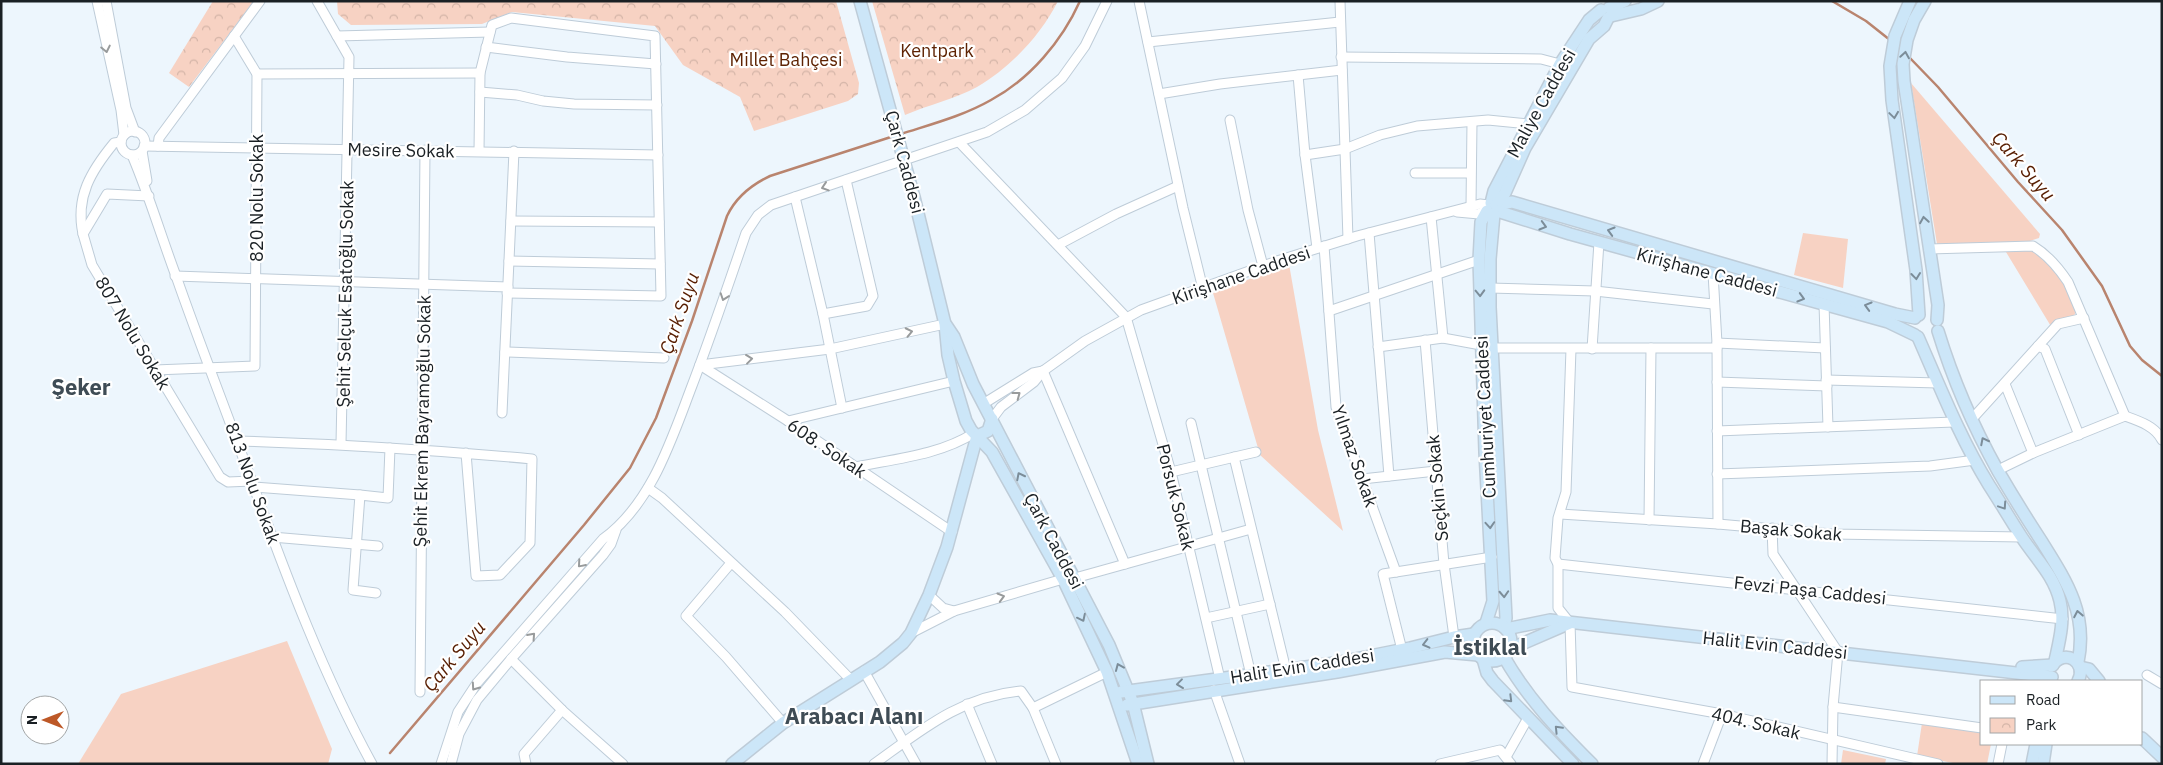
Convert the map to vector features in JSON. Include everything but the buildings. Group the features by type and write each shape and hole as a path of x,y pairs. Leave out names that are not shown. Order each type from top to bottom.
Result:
{"main road":[{"name":"Çark Caddesi","path":"860,1 904,156 945,324 948,355 954,381 966,420 976,435 992,452 1062,579 1107,672 1138,764"},
{"name":"Maliye Caddesi","path":"1492,208 1494,190 1560,64 1589,20 1625,1"},
{"path":"1607,10 1641,8 1658,1"},
{"path":"1910,1 1894,36 1890,66 1892,100 1916,270 1917,316 1912,325 1954,422 2022,538 2042,562 2052,580 2060,601 2063,619 2054,663 2053,680"},
{"path":"1917,336 1928,339 1938,326 1938,305 1903,64 1910,30 1925,1"},
{"name":"Maliye Caddesi","path":"1492,208 1504,194 1525,148 1589,39 1604,26 1607,10"},
{"name":"Kirişhane Caddesi","path":"1492,208 1512,202 1885,311 1917,316"},
{"name":"Kirişhane Caddesi","path":"1492,208 1599,242 1888,322 1917,336"},
{"name":"Cumhuriyet Caddesi","path":"1492,208 1481,222 1479,260 1506,618 1505,628"},
{"name":"Cumhuriyet Caddesi","path":"1486,623 1493,601 1486,346 1492,208"},
{"path":"1917,316 1931,314 1938,326 1954,382 1972,419 1998,470 2065,578 2077,608 2080,627 2081,648 2079,665 2081,674 2078,680"},
{"name":"Çark Caddesi","path":"945,324 954,337 983,404 1109,645 1133,704 1148,764"},
{"path":"966,420 972,410 983,404"},
{"path":"732,764 783,723 864,671 903,643 911,633 929,595 952,532 976,435 988,431 992,419"},
{"name":"Halit Evin Caddesi","path":"1505,628 1550,620 1980,668 2053,680"},
{"path":"1570,763 1487,673 1472,643 1474,634 1479,627 1486,623 1496,623 1505,628 1511,638 1507,653 1522,687 1542,713 1592,764"},
{"name":"Halit Evin Caddesi","path":"1507,653 1570,623"},
{"name":"Halit Evin Caddesi","path":"1119,706 1251,675 1402,650 1474,634"},
{"name":"Halit Evin Caddesi","path":"1115,693 1128,690 1336,672 1445,652 1480,657"},
{"path":"1480,657 1494,661 1507,653"},
{"name":"Halit Evin Caddesi","path":"1980,668 2041,667 2054,663 2064,657 2074,659 2079,665"},
{"path":"2079,665 2089,669 2099,680"},
{"path":"2143,739 2162,757"},
{"path":"2032,764 2036,745"},
{"path":"2042,764 2046,745"}],"street":[{"path":"97,1 121,110 122,139 125,152 132,155 149,196"},
{"path":"106,1 126,108 135,132 142,136 149,196"},
{"path":"158,146 159,138 260,1"},
{"path":"451,764 460,734 477,700 603,556 611,544 616,530 648,488 668,447 700,365 746,234 758,215 771,205 846,180 904,156 959,142 987,132 1025,110 1062,78 1085,46 1107,1"},
{"path":"1139,1 1178,186 1203,289"},
{"path":"1340,1 1348,239"},
{"name":"Şehit Selçuk Esatoğlu Sokak","path":"322,5 349,57 346,282 341,444"},
{"path":"175,276 424,284 508,290 661,296 655,36 511,18 492,25 480,73 479,151"},
{"path":"1148,42 1340,22"},
{"path":"337,36 490,32"},
{"path":"234,36 257,74 480,73"},
{"path":"486,46 567,57 656,64"},
{"path":"1342,56 1541,59 1560,64"},
{"path":"1159,94 1220,84 1342,70"},
{"name":"820 Nolu Sokak","path":"209,367 255,366 257,74"},
{"name":"Yılmaz Sokak","path":"1298,75 1306,155 1329,311 1336,407 1396,572"},
{"path":"480,92 517,95 544,101 574,104 657,105"},
{"path":"1230,120 1248,210 1263,266"},
{"path":"1306,155 1344,149 1380,136 1417,126 1488,120 1528,124"},
{"path":"1470,206 1472,122"},
{"path":"122,139 135,132"},
{"name":"807 Nolu Sokak","path":"122,139 114,143 88,181 80,206 83,234 92,264 220,477 228,482 388,498 390,448"},
{"path":"959,142 1126,317"},
{"name":"Mesire Sokak","path":"143,149 158,146 658,155"},
{"path":"132,155 143,149"},
{"name":"Şehit Ekrem Bayramoğlu Sokak","path":"420,692 425,150"},
{"path":"502,413 514,151"},
{"path":"1416,173 1470,173"},
{"path":"823,314 867,306 873,296 846,180"},
{"path":"1058,244 1116,214 1178,186"},
{"path":"83,234 107,194 149,196"},
{"name":"813 Nolu Sokak","path":"149,196 175,276 312,639 372,764"},
{"path":"796,197 842,408"},
{"name":"Kirişhane Caddesi","path":"992,419 1001,407 1034,382 1043,371 1084,341 1141,310 1320,247 1454,212 1470,206 1480,204 1492,208"},
{"name":"Kirişhane Caddesi","path":"1454,212 1480,214 1492,208"},
{"path":"1431,217 1443,338"},
{"path":"511,221 659,222"},
{"path":"1369,233 1389,476"},
{"path":"1592,349 1599,242"},
{"path":"1929,249 2033,246 2056,265 2068,282 2125,416"},
{"path":"1329,311 1479,260"},
{"path":"509,261 660,264"},
{"path":"1713,273 1713,304 1717,346 1718,524"},
{"path":"1490,288 1595,291 1713,304"},
{"path":"1824,304 1828,427"},
{"name":"Porsuk Sokak","path":"1126,317 1171,472 1206,618 1215,683 1240,764"},
{"path":"1972,419 2058,324 2084,318"},
{"path":"700,365 830,349 945,324"},
{"path":"1378,347 1443,338 1486,346 1571,349 1717,346 1826,348"},
{"name":"Seçkin Sokak","path":"1424,340 1444,564 1454,637"},
{"path":"2038,346 2045,349 2079,435"},
{"path":"1649,520 1652,348"},
{"path":"1570,623 1558,608 1558,564 1555,558 1560,514 1566,492 1571,349"},
{"path":"505,352 664,358"},
{"name":"608. Sokak","path":"700,365 788,421 952,532"},
{"path":"154,370 209,367"},
{"path":"1043,371 1125,564"},
{"name":"Kirişhane Caddesi","path":"983,404 1033,374 1043,371"},
{"path":"788,421 954,381"},
{"path":"1717,382 1938,382"},
{"path":"2005,384 2033,454"},
{"path":"1998,470 2125,416 2158,431 2162,440"},
{"path":"1717,432 1954,422"},
{"path":"1191,423 1251,675"},
{"path":"855,467 929,451 976,435"},
{"path":"237,441 341,444 422,449 466,453 532,459 530,543 500,575 476,576 466,453"},
{"path":"1171,472 1256,452"},
{"path":"1234,457 1286,670"},
{"path":"1717,474 1930,466 1975,460"},
{"path":"1362,479 1436,471"},
{"path":"648,488 662,498 785,612 850,680"},
{"path":"360,496 353,590 376,593"},
{"name":"Başak Sokak","path":"1560,514 1718,524 1832,534 2022,538"},
{"path":"1772,528 1773,554 1838,652 1831,740 1832,764"},
{"path":"1075,578 1251,529"},
{"path":"441,764 458,712 477,683 602,539 616,530"},
{"path":"272,537 378,546"},
{"path":"1402,650 1383,574 1492,557"},
{"path":"731,563 686,616 726,657 783,723"},
{"name":"Fevzi Paşa Caddesi","path":"1558,564 1797,588 2063,619"},
{"path":"911,633 954,611 1062,579"},
{"path":"929,595 943,608 954,611"},
{"path":"1206,618 1270,604"},
{"name":"404. Sokak","path":"1570,623 1572,687 1722,714 1938,764"},
{"path":"511,659 562,710 623,764"},
{"path":"864,671 916,764"},
{"path":"1033,708 1107,672"},
{"path":"2147,675 2162,684"},
{"path":"874,764 945,713 1005,692 1021,690 1033,708 1056,764"},
{"path":"967,704 992,764"},
{"path":"1833,707 1980,728"},
{"path":"526,764 524,754 562,710"},
{"path":"1703,764 1722,714"},
{"path":"1440,764 1500,750 1508,760 1528,718"},
{"path":"1998,764 2002,745"}],"green space":[{"path":"213,1 254,1 189,87 169,73"},
{"name":"Millet Bahçesi","path":"337,1 836,1 859,83 858,94 848,101 754,131 740,97 683,65 655,26 512,12 482,24 351,25 338,14"},
{"name":"Kentpark","path":"872,1 1058,1 1043,26 1024,50 989,79 960,95 905,115"},
{"path":"1911,83 2040,234 2039,238 2024,243 1937,244"},
{"path":"1803,233 1848,239 1843,288 1794,275"},
{"path":"2020,249 2032,251 2040,255 2051,263 2059,273 2072,295 2076,309 2071,319 2052,328 2006,252"},
{"path":"1289,264 1318,430 1343,531 1260,455 1213,293"},
{"path":"287,641 332,749 328,764 78,764 121,694"},
{"path":"1922,723 1980,731 1980,745 1991,745 1987,764 1958,764 1917,756"},
{"path":"1843,750 1886,759 1885,764 1841,764"}],"waterway":[{"name":"Çark Suyu","path":"901,134 969,111 991,100 1019,81 1032,70 1054,44 1073,16 1080,1"},
{"name":"Çark Suyu","path":"1832,1 1866,21 1890,40"},
{"name":"Çark Suyu","path":"1909,57 1938,87 2018,182 2062,230 2102,286 2130,346 2142,360 2162,376"},
{"name":"Çark Suyu","path":"390,753 584,525 630,468 656,418 692,321 727,216 735,203 750,188 770,176 894,136"}],"district":[{"name":"Şeker","path":"81,386"},
{"name":"İstiklal","path":"1490,646"},
{"name":"Arabacı Alanı","path":"854,715"}]}
